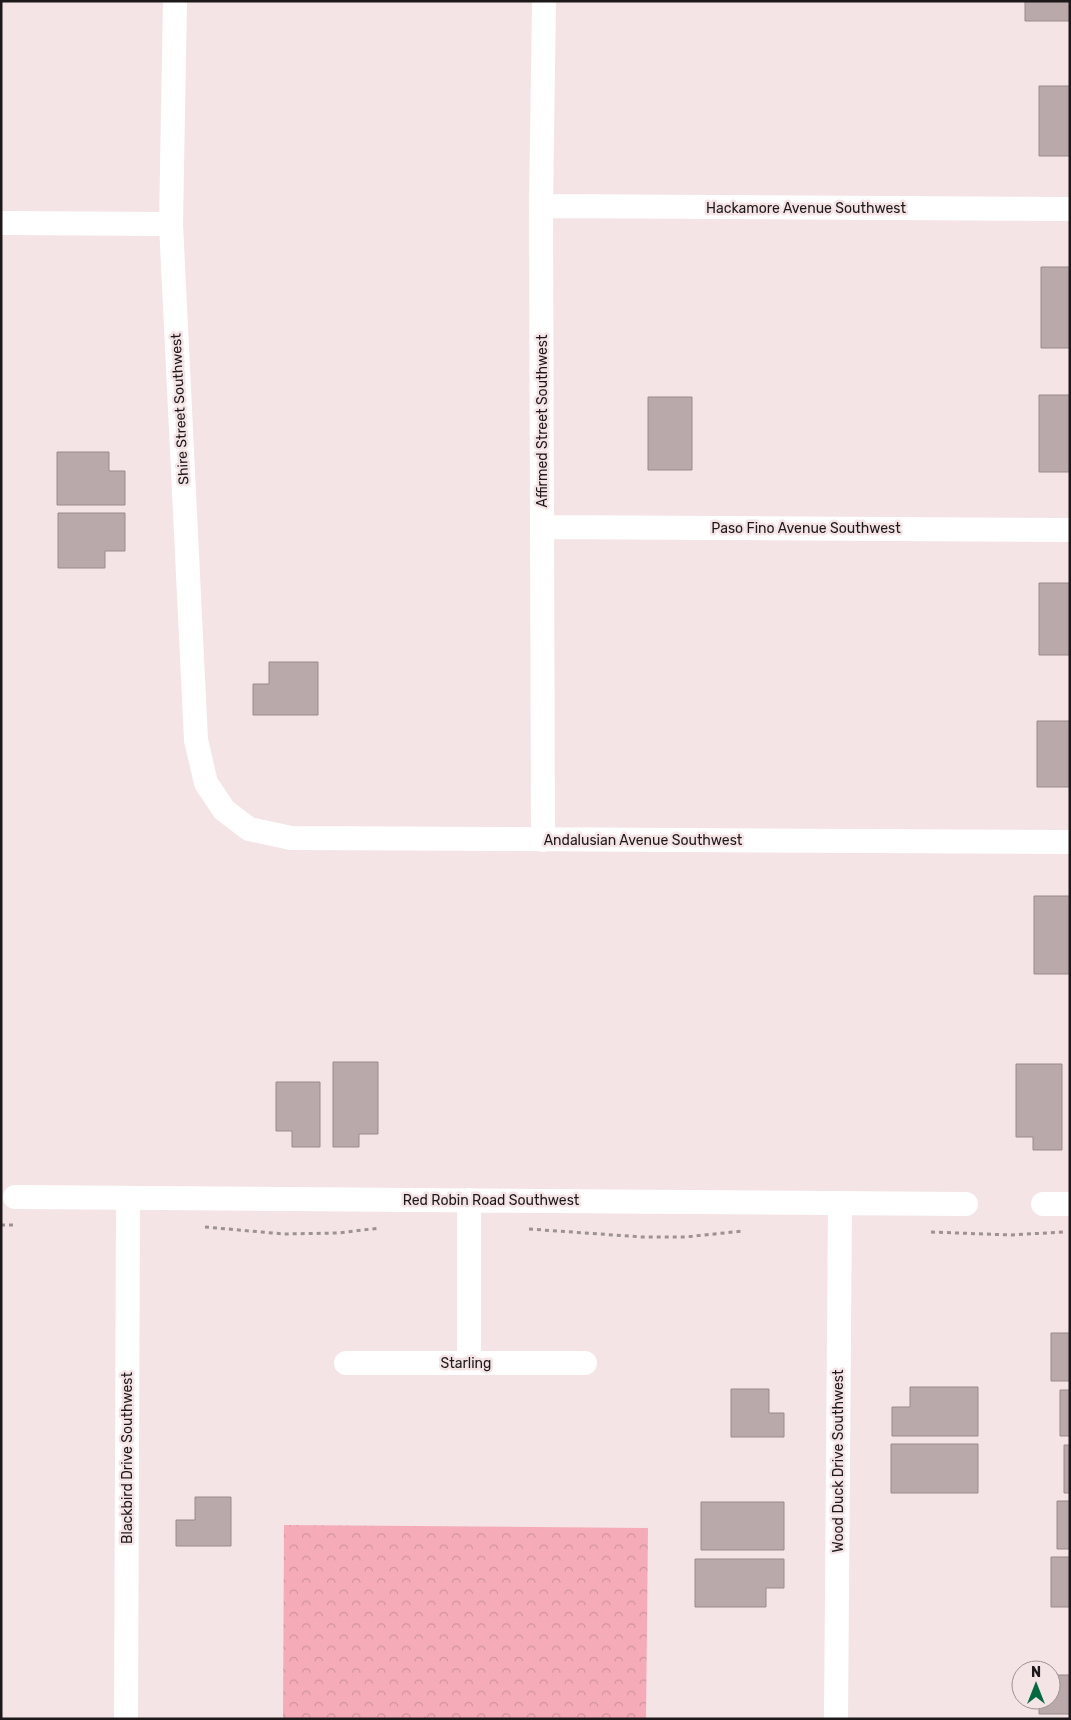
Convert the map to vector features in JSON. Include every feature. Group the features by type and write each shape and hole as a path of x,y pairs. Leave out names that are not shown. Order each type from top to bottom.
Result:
{"street":[{"name":"Shire Street Southwest","path":"175,1 171,224 196,740 206,783 224,810"},
{"name":"Affirmed Street Southwest","path":"543,840 542,206 544,1"},
{"name":"Hackamore Avenue Southwest","path":"542,206 1070,209"},
{"path":"1,223 171,224"},
{"name":"Paso Fino Avenue Southwest","path":"542,527 1070,530"},
{"name":"Andalusian Avenue Southwest","path":"224,810 249,830 291,838 1070,842"},
{"name":"Red Robin Road Southwest","path":"15,1197 966,1204"},
{"name":"Blackbird Drive Southwest","path":"126,1719 128,1198"},
{"path":"469,1200 469,1363"},
{"name":"Wood Duck Drive Southwest","path":"836,1719 840,1203"},
{"path":"1043,1204 1070,1204"},
{"name":"Starling","path":"346,1363 585,1363"}],"path":[{"path":"196,1226 284,1234 338,1233 388,1227"},
{"path":"524,1228 642,1237 685,1237 750,1230"},
{"path":"924,1231 1012,1235 1070,1232"}],"green space":[{"path":"284,1525 648,1528 646,1719 283,1719"}],"building":[{"path":"1025,1 1070,1 1070,21 1025,21"},
{"path":"1039,86 1070,86 1070,156 1039,156"},
{"path":"1041,267 1070,267 1070,348 1041,348"},
{"path":"1039,395 1070,395 1070,472 1039,472"},
{"path":"648,397 692,397 692,470 648,470"},
{"path":"57,452 109,452 109,471 125,471 125,505 57,505"},
{"path":"58,513 125,513 125,551 105,551 105,568 58,568"},
{"path":"1039,583 1070,583 1070,655 1039,655"},
{"path":"269,662 318,662 318,715 253,715 253,684 269,684"},
{"path":"1037,721 1070,721 1070,787 1037,787"},
{"path":"1034,896 1070,896 1070,974 1034,974"},
{"path":"333,1062 378,1062 378,1134 359,1134 359,1147 333,1147"},
{"path":"1016,1064 1062,1064 1062,1150 1033,1150 1033,1137 1016,1137"},
{"path":"276,1082 320,1082 320,1147 292,1147 292,1131 276,1131"},
{"path":"1051,1333 1070,1333 1070,1381 1051,1381"},
{"path":"910,1387 978,1387 978,1436 892,1436 892,1407 910,1407"},
{"path":"731,1389 769,1389 769,1413 784,1413 784,1437 731,1437"},
{"path":"1060,1390 1070,1390 1070,1436 1060,1436"},
{"path":"891,1444 978,1444 978,1493 891,1493"},
{"path":"1064,1445 1070,1445 1070,1493 1064,1493"},
{"path":"195,1497 231,1497 231,1546 176,1546 176,1520 195,1520"},
{"path":"1057,1501 1070,1501 1070,1549 1057,1549"},
{"path":"701,1502 784,1502 784,1550 701,1550"},
{"path":"1051,1557 1070,1557 1070,1607 1051,1607"},
{"path":"695,1559 784,1559 784,1588 766,1588 766,1607 695,1607"},
{"path":"1061,1675 1070,1675 1070,1714 1039,1714 1039,1710 1061,1710"}]}
